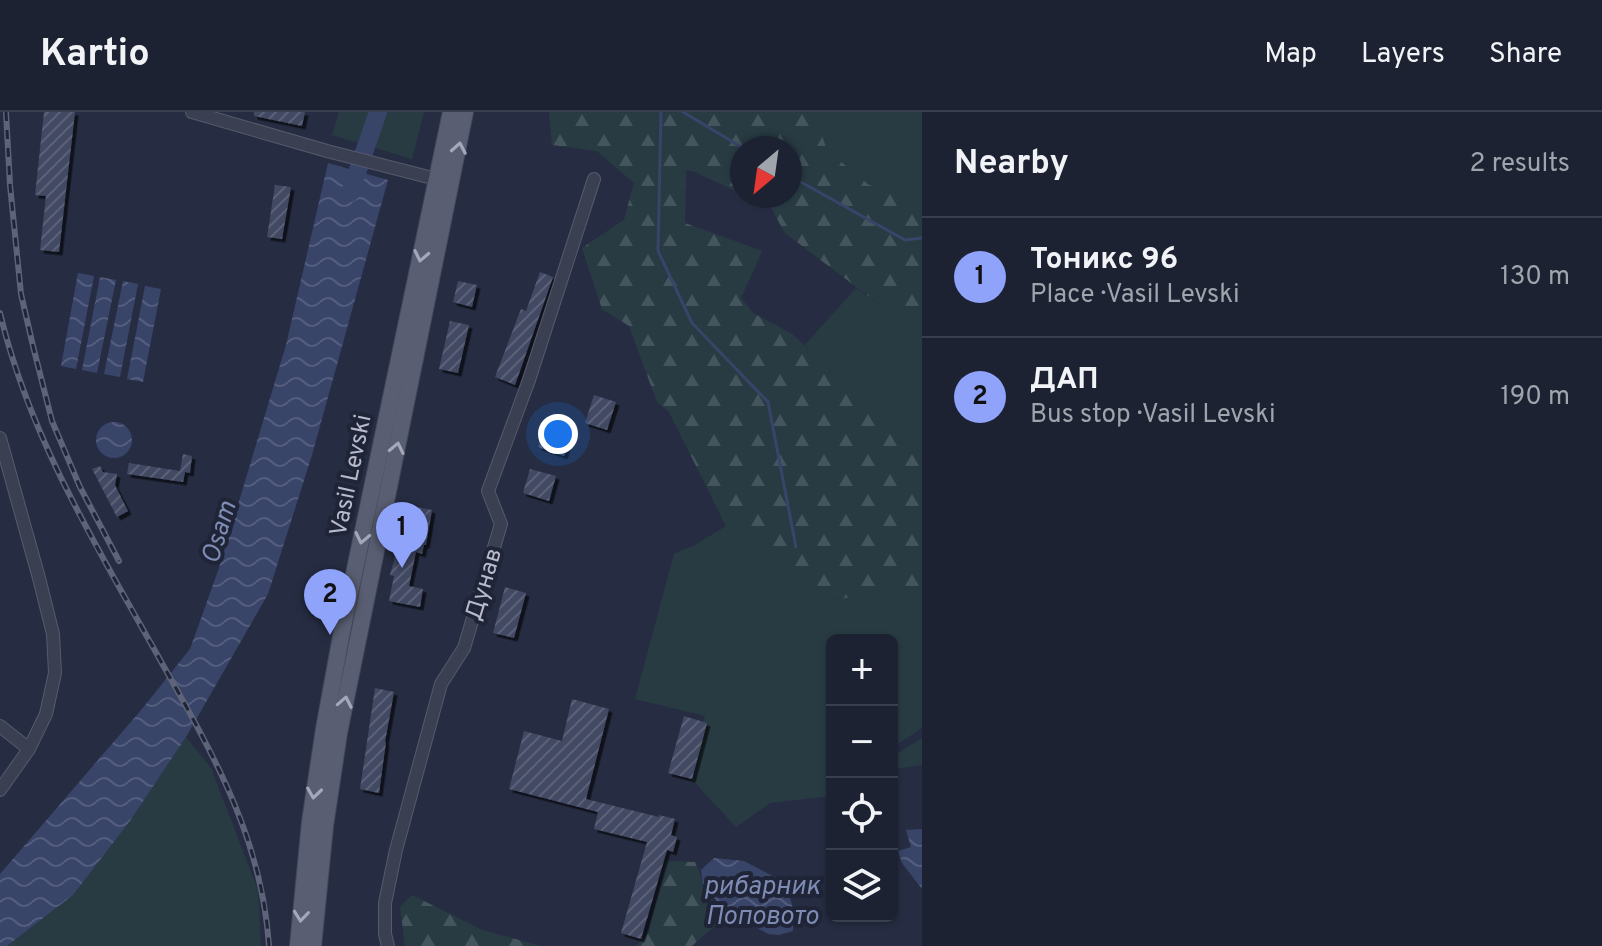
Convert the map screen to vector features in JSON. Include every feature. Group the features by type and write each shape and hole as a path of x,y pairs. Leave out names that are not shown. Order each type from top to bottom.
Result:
{"main road":[{"name":"Vasil Levski","path":"313,946 325,826 339,733 445,181 451,112"},
{"name":"Vasil Levski","path":"298,946 310,822 349,599 445,181 465,112"}],"street":[{"path":"192,112 445,181"},
{"name":"Дунав","path":"388,946 385,903 432,714 441,684 464,648 501,524 488,491 529,380 594,179"},
{"path":"0,438 53,634 55,673 46,714 29,749 0,790"},
{"path":"0,726 29,749"}],"green space":[{"path":"339,112 424,112 412,159 332,135"},
{"path":"549,112 814,112 827,150 869,185 922,195 922,303 888,311 785,233 771,208 802,208 802,136 730,136 730,188 686,170 685,223 762,251 741,298 753,313 792,334 815,355 824,357 831,375 922,466 922,588 881,587 843,599 819,597 726,526 669,412 657,402 629,326 602,309 582,248 624,220 634,183 597,151 552,145"},
{"path":"814,112 922,112 922,195 869,185 827,150"},
{"path":"856,288 888,311 922,303 922,466 831,375 824,357 815,355 805,345"},
{"path":"726,526 819,597 843,599 881,587 922,588 922,728 898,744 898,634 826,634 826,797 770,803 736,827 687,774 705,716 635,699 674,554"},
{"path":"186,737 211,768 258,890 261,946 7,946 73,895 130,821"},
{"path":"922,738 922,765 898,768 898,753"},
{"path":"666,861 695,862 719,922 692,946 636,946 649,932"},
{"path":"412,895 482,930 541,946 405,946 400,907"}],"water":[{"path":"328,163 388,180 312,455 268,594 186,737 130,821 73,895 7,946 0,946 0,874 190,649 219,568 286,345"},
{"path":"78,273 94,276 76,369 61,366"},
{"path":"100,277 116,280 97,373 82,370"},
{"path":"123,281 138,284 120,377 104,374"},
{"path":"145,286 161,289 143,382 127,379"},
{"path":"114,422 126,428 132,440 126,452 114,458 102,452 96,440 102,428"},
{"path":"922,829 922,889 902,863 898,851 911,847 906,830"},
{"name":"рибарник Поповото","path":"714,858 744,861 786,883 793,909 793,931 768,934 722,907 703,884 701,870"}],"building":[{"path":"44,112 75,112 59,252 40,250 46,196 35,195"},
{"path":"254,112 305,112 302,126 254,116"},
{"path":"275,185 291,187 282,239 267,237"},
{"path":"540,272 553,277 515,385 495,377 521,309 526,311"},
{"path":"458,281 477,285 472,307 453,302"},
{"path":"450,321 469,325 458,373 439,369"},
{"path":"594,395 616,402 607,430 585,423"},
{"path":"546,422 565,429 562,437 569,440 564,456 538,447"},
{"path":"183,454 192,456 190,473 185,472 183,482 127,474 129,463 180,471"},
{"path":"100,466 103,472 117,474 115,485 128,511 117,517 92,469"},
{"path":"530,469 556,476 549,501 523,493"},
{"path":"412,506 432,510 426,545 422,554 416,552 409,586 423,589 420,607 389,601 394,576 390,575 395,557 400,558"},
{"path":"505,587 526,593 514,638 493,633"},
{"path":"375,688 394,692 379,793 360,789"},
{"path":"572,699 609,709 586,799 675,819 671,835 677,837 673,852 667,850 641,939 621,933 647,842 594,829 598,812 509,789 524,731 562,741"},
{"path":"684,716 707,723 692,779 668,773"}],"waterway":[{"name":"Osam","path":"350,193 378,112"},
{"path":"661,112 658,251 692,323 768,402 796,547"},
{"path":"683,112 730,140"},
{"path":"802,183 905,240 922,238"}],"railway":[{"path":"6,112 21,294 33,346 52,421 80,487 119,561"},
{"path":"0,313 29,406 48,450 92,537 200,732 232,800 257,870 269,946"}],"place":[{"name":"Тоникс 96","path":"402,568"},
{"name":"ДАП","path":"330,635"}]}
